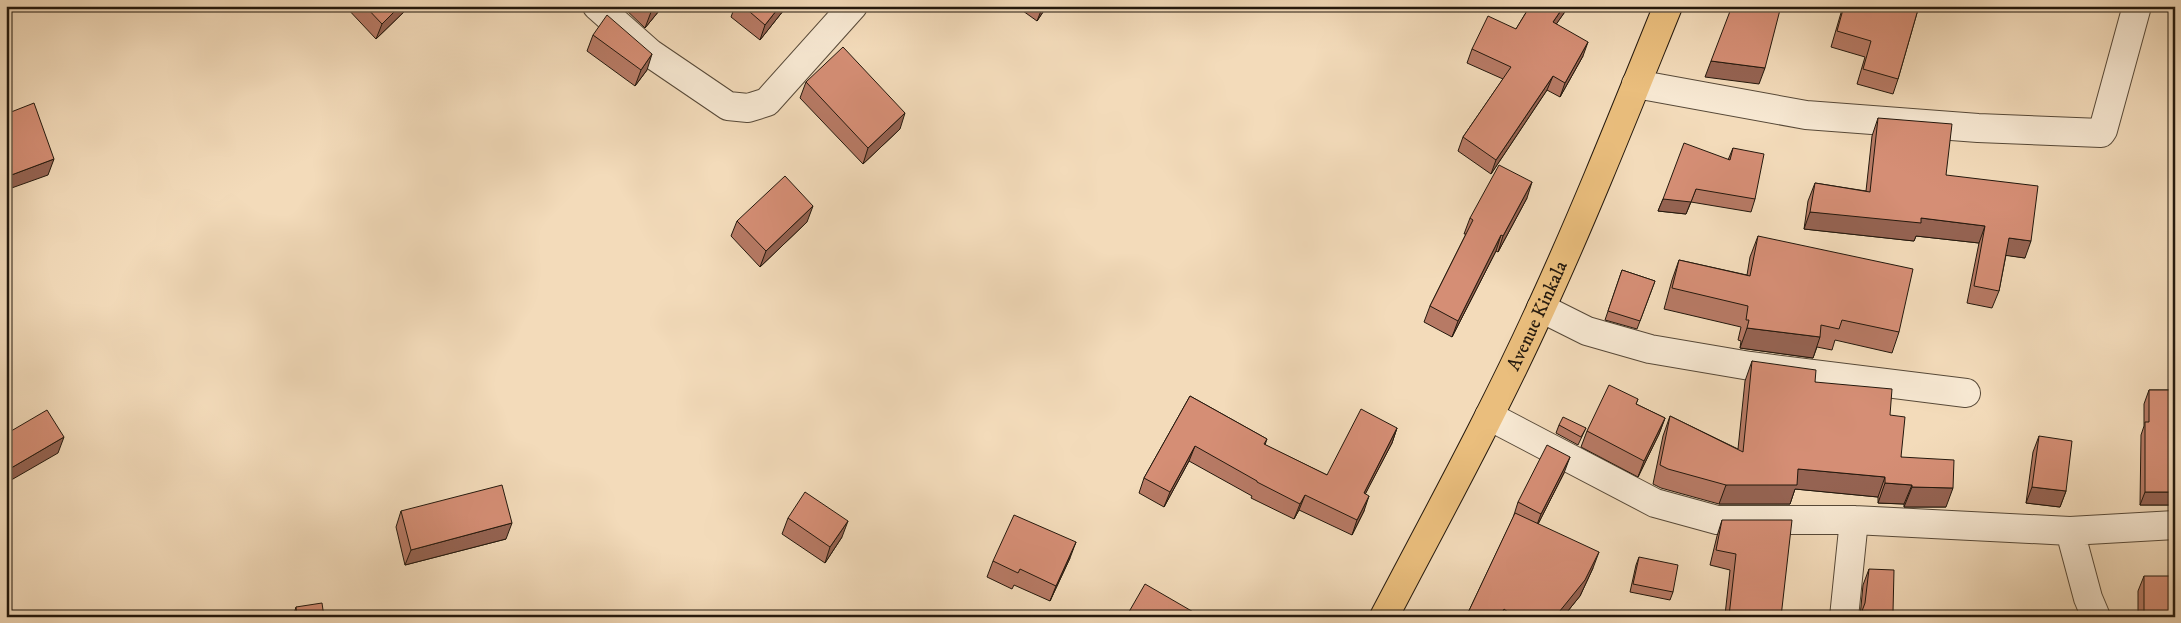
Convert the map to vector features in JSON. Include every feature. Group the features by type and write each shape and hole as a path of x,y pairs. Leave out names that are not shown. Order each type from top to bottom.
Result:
{"main road":[{"name":"Avenue Kinkala","path":"1384,617 1489,416 1541,308 1668,6"}],"street":[{"path":"597,6 650,53 720,101 728,106 748,108 767,102 853,6"},
{"path":"1636,84 1806,115 1978,128 2100,133 2103,130 2138,6"},
{"path":"1541,308 1587,331 1650,349 1750,366 1966,393"},
{"path":"1489,416 1656,503 1717,520 1854,520 2070,531 2175,525"},
{"path":"1844,617 1854,520"},
{"path":"2070,531 2088,598 2096,617"}],"building":[{"path":"365,6 400,6 382,24"},
{"path":"645,6 656,6 651,12"},
{"path":"743,6 780,6 765,25"},
{"path":"1530,6 1564,6 1553,22 1588,42 1565,83 1553,76 1496,160 1463,137 1511,67 1472,49 1488,16 1516,29"},
{"path":"1732,6 1781,6 1765,68 1711,61"},
{"path":"1844,6 1919,6 1898,79 1863,69 1871,41 1837,31"},
{"path":"607,15 652,54 641,70 593,35"},
{"path":"843,47 905,113 868,148 806,82"},
{"path":"34,103 54,159 6,177 6,114"},
{"path":"1878,118 1952,124 1946,175 2038,186 2031,241 2009,238 1999,291 1974,286 1985,226 1921,218 1921,223 1810,212 1815,183 1870,192"},
{"path":"1684,143 1730,160 1733,148 1764,154 1755,199 1696,189 1691,202 1663,199"},
{"path":"1499,165 1532,182 1503,236 1501,235 1458,321 1430,306 1473,220 1470,218"},
{"path":"785,176 813,206 766,251 737,221"},
{"path":"1758,236 1913,269 1899,332 1842,320 1839,329 1821,325 1820,337 1747,328 1749,320 1746,320 1748,306 1672,288 1679,260 1750,276"},
{"path":"1622,270 1655,281 1640,321 1608,311"},
{"path":"1752,361 1816,370 1815,382 1892,389 1890,415 1905,417 1901,457 1954,460 1953,488 1912,487 1912,485 1885,483 1885,477 1798,469 1797,485 1726,485 1668,469 1660,465 1670,416 1743,452"},
{"path":"1609,385 1638,399 1636,404 1665,418 1644,461 1587,431"},
{"path":"2149,390 2175,390 2175,492 2145,492 2145,422 2149,422"},
{"path":"1190,396 1267,439 1264,444 1327,475 1361,409 1397,428 1364,493 1369,496 1357,520 1305,495 1300,504 1257,482 1195,446 1170,492 1144,478"},
{"path":"47,410 64,437 6,471 6,434"},
{"path":"1563,417 1586,428 1581,437 1559,425"},
{"path":"2039,436 2072,441 2066,491 2032,487"},
{"path":"1547,445 1570,457 1541,514 1518,502"},
{"path":"502,485 512,523 411,550 401,511"},
{"path":"805,492 848,521 830,547 788,518"},
{"path":"1515,513 1599,552 1585,580 1555,617 1514,617 1504,609 1500,617 1496,615 1496,617 1466,617"},
{"path":"1014,515 1076,542 1056,586 1020,569 1018,573 993,561"},
{"path":"1722,520 1792,520 1781,617 1724,617 1724,615 1729,616 1736,554 1716,550"},
{"path":"1639,557 1678,565 1673,592 1633,584"},
{"path":"1869,569 1894,570 1893,612 1862,611 1865,603"},
{"path":"2144,576 2175,576 2175,617 2144,616"},
{"path":"1145,584 1202,617 1126,617"},
{"path":"322,603 324,617 297,617 296,607"}]}
